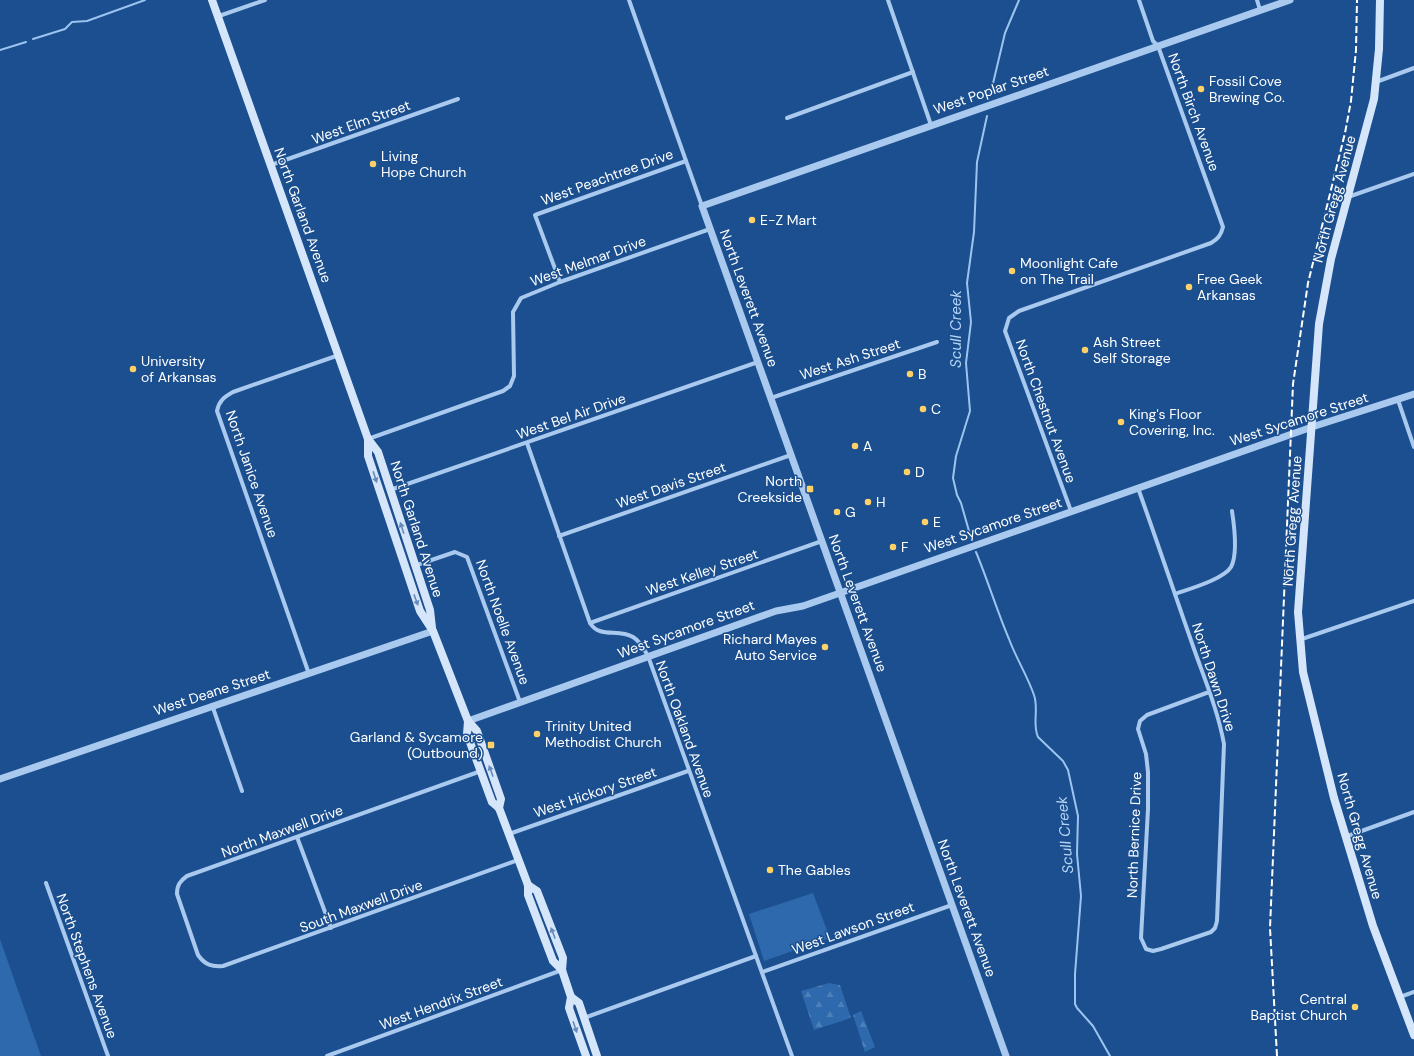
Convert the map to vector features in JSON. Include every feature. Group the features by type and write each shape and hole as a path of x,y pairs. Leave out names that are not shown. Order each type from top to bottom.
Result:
{"main road":[{"name":"North Garland Avenue","path":"212,0 219,16 368,439 378,452 414,566 430,610 433,631 468,721 477,731 501,799 499,808"},
{"name":"North Gregg Avenue","path":"1380,0 1374,99 1325,286 1319,324 1298,612 1299,640 1306,691 1345,837 1373,926 1414,1035"},
{"name":"North Garland Avenue","path":"368,439 368,456 404,567 421,614 433,631"},
{"name":"North Garland Avenue","path":"468,721 467,734 492,802 499,808 519,860 528,885 528,895 553,962 562,970 571,997 569,1008 586,1056"},
{"name":"North Garland Avenue","path":"571,997 579,1003 597,1056"}],"street":[{"path":"219,16 265,0"},
{"name":"North Leverett Avenue","path":"629,0 1006,1056"},
{"path":"888,0 931,125"},
{"name":"North Birch Avenue","path":"1009,318 1019,311 1211,243 1222,233 1222,220 1158,46 1153,41 1139,0"},
{"path":"1257,0 1260,10"},
{"name":"West Poplar Street","path":"702,206 1290,0"},
{"path":"1376,82 1414,68"},
{"path":"787,118 913,72"},
{"name":"West Elm Street","path":"271,166 458,99"},
{"name":"West Peachtree Drive","path":"560,282 535,215 686,161"},
{"path":"1348,197 1414,174"},
{"name":"West Melmar Drive","path":"368,439 503,391 510,386 514,376 515,366 513,312 521,298 560,282 710,229"},
{"name":"North Chestnut Avenue","path":"1009,318 1005,331 1071,511"},
{"name":"West Ash Street","path":"771,398 937,342"},
{"name":"North Janice Avenue","path":"309,674 217,411 219,403 233,392 339,355"},
{"name":"West Bel Air Drive","path":"390,490 758,362"},
{"name":"West Sycamore Street","path":"468,721 776,611 802,606 1312,427 1414,394"},
{"path":"1398,400 1414,448"},
{"path":"527,443 590,623"},
{"name":"West Davis Street","path":"560,536 791,455"},
{"name":"North Dawn Drive","path":"1138,488 1220,723 1224,744 1218,898 1215,928 1211,932 1161,949 1153,951 1146,950"},
{"path":"1175,594 1224,574 1231,568 1233,560 1234,525 1232,511"},
{"name":"West Kelley Street","path":"590,623 822,541"},
{"name":"North Noelle Avenue","path":"414,566 455,552 467,557 520,702"},
{"path":"1299,640 1414,601"},
{"name":"North Oakland Avenue","path":"590,623 593,628 600,633 624,633 634,637 643,647 648,656 688,771 792,1056"},
{"name":"West Deane Street","path":"0,779 212,705 309,674 433,631"},
{"name":"North Bernice Drive","path":"1146,950 1141,938 1148,809 1148,772 1146,754 1138,729 1140,721 1147,715 1209,692"},
{"path":"212,705 242,791"},
{"name":"North Maxwell Drive","path":"209,966 203,962 198,955 179,902 177,888 181,881 187,876 298,838 481,771"},
{"name":"West Hickory Street","path":"509,834 688,771"},
{"path":"1345,837 1414,812"},
{"path":"298,838 331,928"},
{"name":"South Maxwell Drive","path":"209,966 223,966 519,860"},
{"name":"North Stephens Avenue","path":"46,883 108,1056"},
{"name":"West Lawson Street","path":"762,972 952,905"},
{"path":"584,1018 756,956"},
{"name":"West Hendrix Street","path":"327,1056 562,970"},
{"path":"1400,997 1414,992"}],"green space":[{"path":"813,893 830,938 764,961 749,914"},
{"path":"0,939 41,1056 0,1056"},
{"path":"829,983 840,985 851,1018 814,1030 801,991"},
{"path":"861,1011 875,1047 865,1052 853,1015"}],"waterway":[{"path":"33,39 65,29 72,22 87,21 145,0"},
{"name":"Scull Creek","path":"990,96 1005,33 1019,0"},
{"path":"0,50 26,42"},
{"name":"Scull Creek","path":"971,538 953,478 956,456 970,411 966,363 971,322 967,283 974,232 977,162 987,116"},
{"name":"Scull Creek","path":"976,552 1012,646 1034,695 1036,706 1036,732 1038,737 1063,761 1068,770 1078,816 1077,854 1081,896 1075,974 1075,1004 1093,1026 1110,1056"}],"railway":[{"path":"1277,1056 1270,928 1293,384 1308,283 1345,133 1351,101 1356,50 1357,0"}],"place":[{"name":"Fossil Cove Brewing Co.","path":"1201,89"},
{"name":"Living Hope Church","path":"373,164"},
{"name":"E-Z Mart","path":"752,220"},
{"name":"Moonlight Cafe on The Trail","path":"1012,271"},
{"name":"Free Geek Arkansas","path":"1189,287"},
{"name":"Ash Street Self Storage","path":"1085,350"},
{"name":"University of Arkansas","path":"133,369"},
{"name":"B","path":"910,374"},
{"name":"C","path":"923,409"},
{"name":"King's Floor Covering, Inc.","path":"1121,422"},
{"name":"A","path":"855,446"},
{"name":"D","path":"907,472"},
{"name":"North Creekside","path":"810,489"},
{"name":"H","path":"868,502"},
{"name":"G","path":"837,512"},
{"name":"E","path":"925,522"},
{"name":"F","path":"893,547"},
{"name":"Richard Mayes Auto Service","path":"825,647"},
{"name":"Trinity United Methodist Church","path":"537,734"},
{"name":"Garland & Sycamore (Outbound)","path":"491,745"},
{"name":"The Gables","path":"770,870"},
{"name":"Central Baptist Church","path":"1355,1007"}]}
